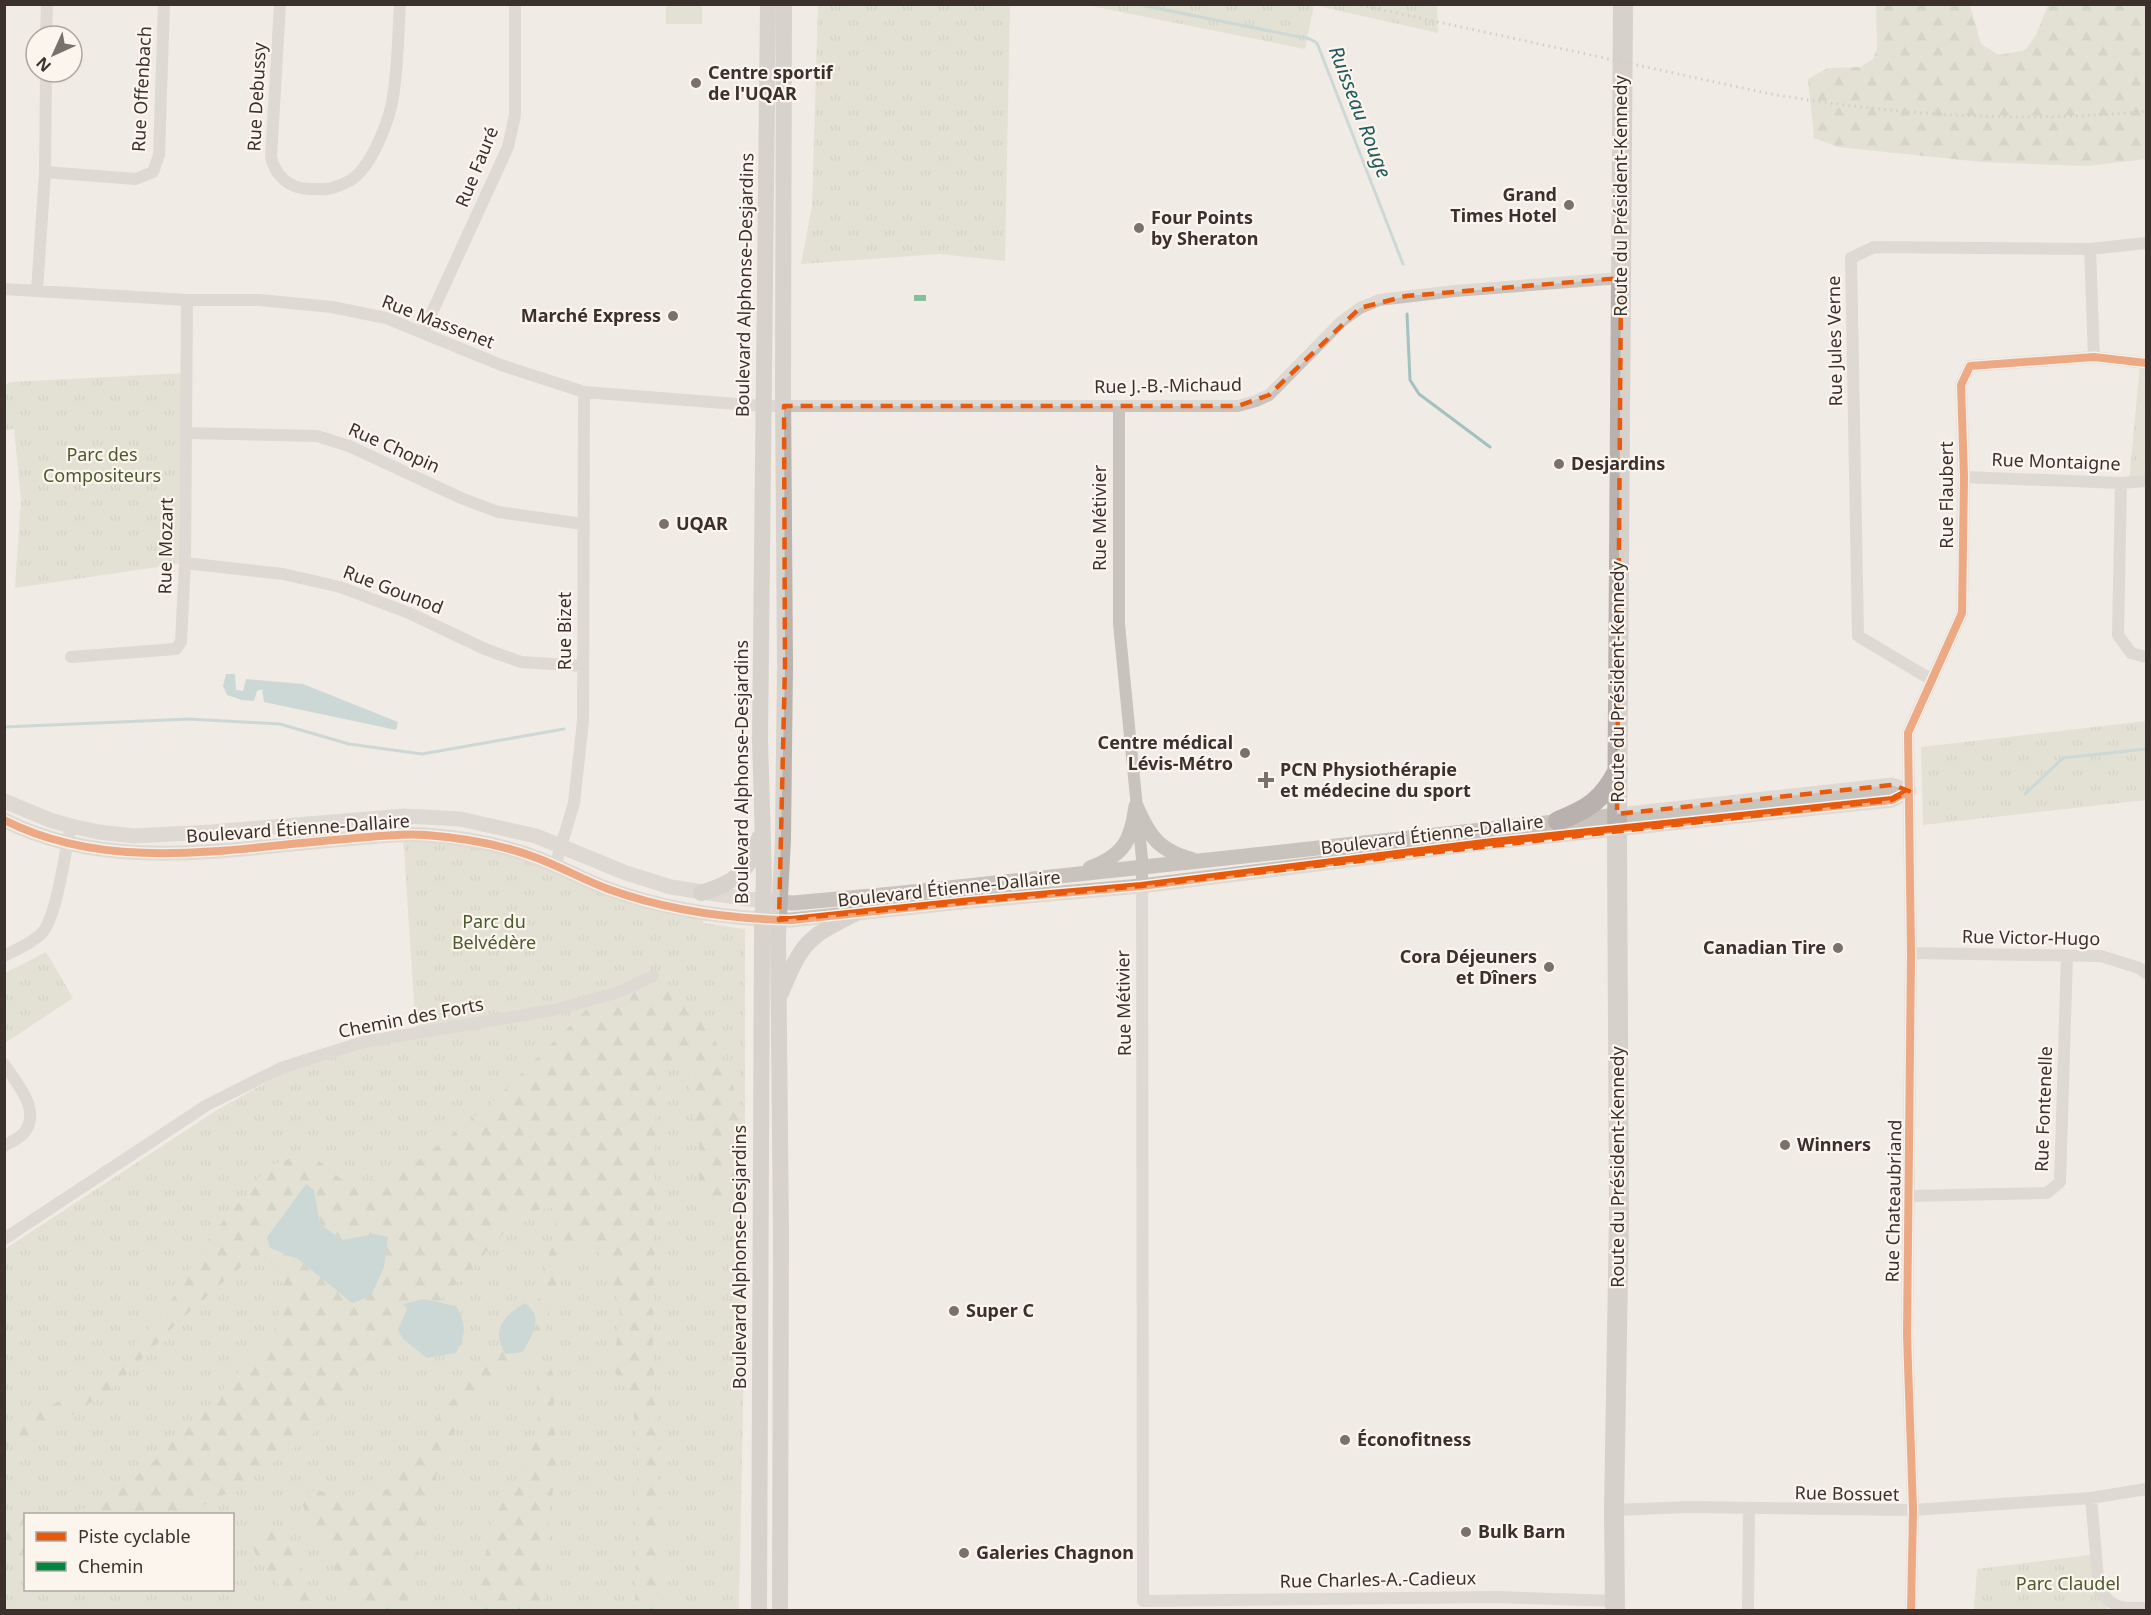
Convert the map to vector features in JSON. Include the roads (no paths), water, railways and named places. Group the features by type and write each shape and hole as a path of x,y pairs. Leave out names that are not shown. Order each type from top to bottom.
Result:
{"main road":[{"name":"Boulevard Alphonse-Desjardins","path":"759,1611 763,901 760,740 768,4"},
{"name":"Boulevard Alphonse-Desjardins","path":"780,1611 779,920 783,839 785,666 784,4"},
{"name":"Route du Président-Kennedy","path":"1615,1606 1614,1510 1619,1216 1617,822 1623,4"},
{"path":"1558,821 1582,812 1598,800 1618,770"},
{"path":"701,893 730,883 746,868 752,858 763,826"},
{"path":"779,999 798,954 809,940 826,928 854,914"}],"street":[{"path":"46,4 46,24"},
{"name":"Rue Offenbach","path":"45,171 136,179 153,172 159,155 164,4"},
{"name":"Rue Debussy","path":"280,4 271,157 274,169 282,179 292,185 314,189 330,189 348,182 360,172 371,156 387,120 393,96 400,4"},
{"name":"Rue Fauré","path":"423,332 508,147 515,115 515,4"},
{"path":"37,291 45,171 46,84"},
{"name":"Rue Jules Verne","path":"1932,681 1858,636 1851,258 1874,247 2090,249 2146,243"},
{"path":"2090,249 2094,357"},
{"name":"Rue J.-B.-Michaud","path":"784,406 1238,406 1256,402 1269,395 1342,321 1360,308 1379,300 1455,291 1621,278"},
{"name":"Rue Massenet","path":"4,289 187,300 259,300 332,307 386,318 501,365 584,392 784,406"},
{"name":"Rue Mozart","path":"70,657 176,649 181,642 185,563 187,300"},
{"name":"Rue Flaubert","path":"1909,791 1908,733 1962,613 1964,477 1961,385 1970,366 2094,357 2146,363"},
{"name":"Rue Bizet","path":"555,866 574,803 583,721 584,392"},
{"name":"Rue Métivier","path":"1119,406 1119,624 1142,867 1143,1601"},
{"name":"Rue Chopin","path":"186,433 317,436 349,446 461,498 498,512 583,524"},
{"name":"Rue Montaigne","path":"1964,477 2121,483 2146,481"},
{"path":"2121,483 2118,635 2131,653 2146,657"},
{"name":"Rue Gounod","path":"185,563 283,574 340,587 409,613 485,649 521,662 583,666"},
{"name":"Boulevard Étienne-Dallaire","path":"4,820 67,842 109,851 154,854 410,834 479,840 538,858 608,888 647,901 684,910 779,920 1141,886 1462,846 1617,822 1892,785 1909,791"},
{"name":"Rue Chateaubriand","path":"1909,791 1911,953 1907,1335 1913,1510 1911,1611"},
{"name":"Boulevard Étienne-Dallaire","path":"4,801 50,820 117,835 147,836 422,816 460,819 536,836 626,873 671,887 780,903 893,894 1558,821 1617,822"},
{"path":"1136,806 1145,826 1159,844 1180,856 1199,861"},
{"path":"1073,874 1102,864 1121,851 1131,835 1136,806"},
{"path":"4,956 32,941 47,927 71,826"},
{"name":"Rue Victor-Hugo","path":"1911,953 2101,956 2146,972"},
{"name":"Rue Fontenelle","path":"1910,1196 2047,1193 2060,1182 2067,956"},
{"name":"Chemin des Forts","path":"4,1239 207,1105 281,1068 363,1042 554,1010 619,992 654,976"},
{"path":"4,1064 28,1100 31,1120 23,1134 4,1146"},
{"name":"Rue Bossuet","path":"1614,1510 1749,1508 1913,1510 2091,1498 2146,1489"},
{"path":"2091,1498 2099,1589 2119,1608 2146,1608"},
{"path":"1748,1611 1749,1508"},
{"name":"Rue Charles-A.-Cadieux","path":"1143,1601 1497,1597 1615,1606"}],"water":[{"path":"226,674 235,674 236,690 243,691 246,679 303,684 398,722 396,730 264,702 262,689 257,691 254,701 242,700 227,695 223,686"},
{"path":"306,1184 314,1190 320,1224 342,1240 375,1234 388,1237 384,1267 371,1296 352,1303 298,1259 270,1248 267,1237"},
{"path":"423,1299 456,1306 464,1330 456,1353 427,1358 403,1339 398,1330 407,1309 403,1304"},
{"path":"525,1303 531,1309 536,1321 533,1333 523,1352 505,1354 499,1338 502,1324 511,1313"}],"waterway":[{"name":"Ruisseau Rouge","path":"1136,4 1310,39 1317,43 1403,264"},
{"name":"Ruisseau Rouge","path":"1407,314 1410,380 1419,394 1490,447"},
{"path":"4,727 189,719 280,724 349,744 422,754 564,729"},
{"path":"2025,794 2063,758 2146,749"}],"railway":[{"path":"1355,4 1766,93 1813,101 1908,112 2003,117 2051,117 2146,111"}],"place":[{"name":"Centre sportif de l'UQAR","path":"696,83"},
{"name":"Grand Times Hotel","path":"1569,205"},
{"name":"Four Points by Sheraton","path":"1139,228"},
{"name":"Marché Express","path":"673,316"},
{"name":"Desjardins","path":"1559,464"},
{"name":"UQAR","path":"664,524"},
{"name":"Centre médical Lévis-Métro","path":"1245,753"},
{"name":"PCN Physiothérapie et médecine du sport","path":"1266,780"},
{"name":"Canadian Tire","path":"1838,948"},
{"name":"Cora Déjeuners et Dîners","path":"1549,967"},
{"name":"Winners","path":"1785,1145"},
{"name":"Super C","path":"954,1311"},
{"name":"Éconofitness","path":"1345,1440"},
{"name":"Bulk Barn","path":"1466,1532"},
{"name":"Galeries Chagnon","path":"964,1553"}],"park label":[{"name":"Parc des Compositeurs","path":"102,465"},
{"name":"Parc du Belvédère","path":"494,932"},
{"name":"Parc Claudel","path":"2068,1584"}]}
